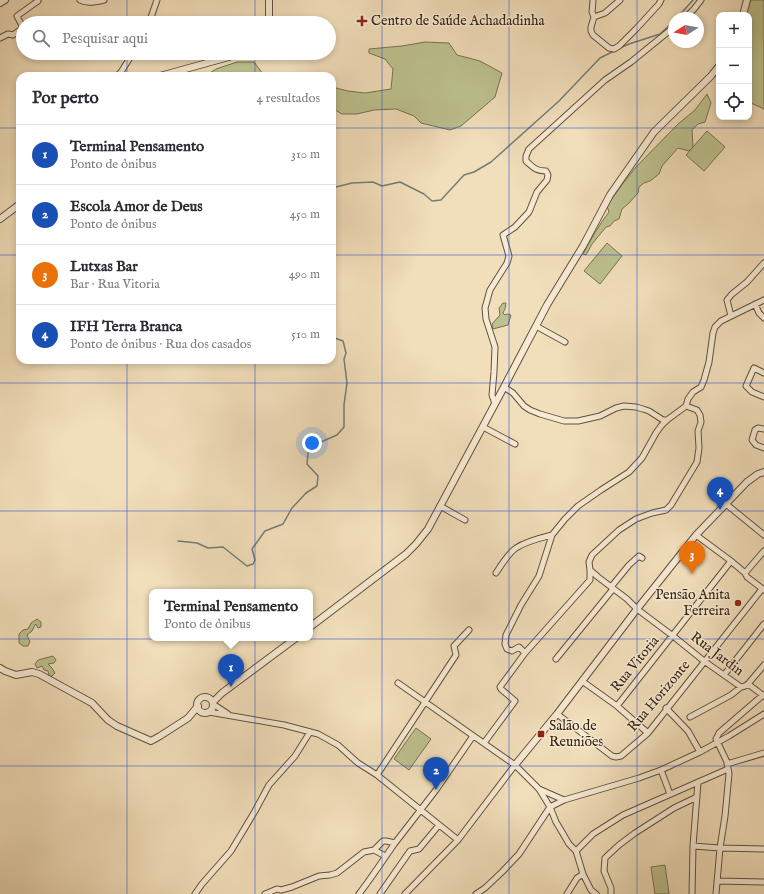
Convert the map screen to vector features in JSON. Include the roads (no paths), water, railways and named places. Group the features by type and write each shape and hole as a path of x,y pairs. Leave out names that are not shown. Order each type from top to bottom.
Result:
{"street":[{"path":"0,4 5,0"},
{"path":"80,0 82,2 89,3 104,0"},
{"path":"151,16 157,0"},
{"path":"269,0 269,16"},
{"path":"593,0 592,12 594,17 591,31 593,35 609,48 614,49 636,29 662,0"},
{"path":"594,17 605,13 620,0"},
{"path":"692,12 701,0"},
{"path":"744,12 747,0"},
{"path":"17,16 38,1"},
{"path":"495,404 492,395 495,347 486,319 486,300 490,290 507,263 509,256 504,235 515,227 529,212 537,192 547,180 548,175 546,171 538,171 526,161 526,156 529,149 605,80 668,32"},
{"path":"0,38 8,34 13,35 16,33"},
{"path":"121,72 129,60"},
{"path":"174,72 218,60"},
{"path":"313,625 406,554 428,529 547,305 583,246 610,195 654,132 716,70"},
{"path":"0,219 16,207"},
{"path":"731,316 727,300 747,282 764,263"},
{"path":"525,653 519,647 512,651 507,649 504,644 506,635 539,576 552,535 578,506 629,472 642,458 656,433 668,420 686,406 688,399 693,392 701,387 709,362 712,333 715,327 721,321 764,300"},
{"path":"755,304 764,318"},
{"path":"536,326 565,342"},
{"path":"764,373 754,368 746,386 752,392 764,397"},
{"path":"504,388 514,393 524,406 530,410 564,421 578,421 600,416 616,408 624,406 643,409 663,420 668,420"},
{"path":"484,743 515,701 500,688 525,653 590,580 589,562 592,555 619,530 636,519 666,510 672,505 697,462 699,448 698,431 700,415 697,410 686,406"},
{"path":"483,427 516,444"},
{"path":"764,429 758,428 755,430 752,440 756,445 764,448"},
{"path":"405,894 458,840 637,609 696,536 747,482 758,474 764,472"},
{"path":"726,504 764,535"},
{"path":"440,506 465,520"},
{"path":"496,573 515,548 536,538 552,535"},
{"path":"696,536 731,561 745,573 747,577 763,588"},
{"path":"745,573 764,551"},
{"path":"556,659 629,565 639,556 642,558"},
{"name":"Rua Vitoria","path":"617,706 731,561"},
{"name":"Rua Jardin","path":"590,570 704,661 741,687 748,684 763,696"},
{"name":"Rua Horizonte","path":"557,714 612,756 621,756 648,733 666,708 763,588"},
{"path":"724,675 764,624"},
{"path":"377,775 456,655 454,646 469,630"},
{"path":"0,668 16,675 32,672 39,674 92,703 108,720 117,726 151,741 188,718 206,712 212,708 213,703 222,693 292,641"},
{"path":"748,684 764,665"},
{"path":"582,681 617,706 648,733"},
{"path":"398,683 515,765 540,789 556,822 569,844 576,851 583,874 596,894"},
{"path":"690,717 731,695 741,687"},
{"path":"188,718 198,706 197,704 200,699 222,693"},
{"path":"716,894 729,774 728,766 716,739 719,733 763,696"},
{"path":"205,697 211,699 213,703 231,715"},
{"path":"198,706 201,711 284,725 318,734 338,745 358,763 377,775 458,840"},
{"path":"666,708 688,731 700,752"},
{"path":"476,894 485,888 519,854 550,807 564,800 602,790 661,770 700,752 764,714"},
{"path":"195,894 231,851 256,811 269,785 295,756 310,732"},
{"path":"359,894 385,856 436,790 473,736"},
{"path":"576,851 593,834 622,815 698,782 728,766 764,753"},
{"path":"661,770 670,794"},
{"path":"692,894 693,846 698,782"},
{"path":"540,789 564,800"},
{"path":"611,894 611,888 604,871 605,858 635,833 674,808 698,797"},
{"path":"380,894 410,851 419,849 439,825"},
{"path":"265,894 277,889 281,890 292,887 319,876 330,876 337,873 364,852 374,850 383,841 395,843"},
{"path":"693,846 764,849"},
{"path":"374,850 385,856"},
{"path":"567,894 577,878 583,874"},
{"path":"717,881 764,882"},
{"path":"285,894 292,887"}],"waterway":[{"path":"682,12 693,0"},
{"path":"620,48 660,34 668,27"},
{"path":"336,187 352,183 373,182 382,186 400,182 424,194 432,201 441,200 464,175 474,172 491,162 559,101 600,58 614,51"},
{"path":"178,541 197,543 208,548 223,547 247,566 253,564 255,560 252,549 265,531 283,524 292,508 306,493 317,486 318,476 307,464 308,453 316,444 337,435 344,427 344,405 347,383 344,359 346,353 343,341 336,338"}],"place":[{"name":"Centro de Saúde Achadadinha","path":"362,21"},
{"name":"IFH Terra Branca","path":"720,510"},
{"name":"Lutxas Bar","path":"692,574"},
{"name":"Pensão Anita Ferreira","path":"738,603"},
{"name":"Terminal Pensamento","path":"231,687"},
{"name":"Salão de Reuniões","path":"541,734"},
{"name":"Escola Amor de Deus","path":"436,790"}]}
